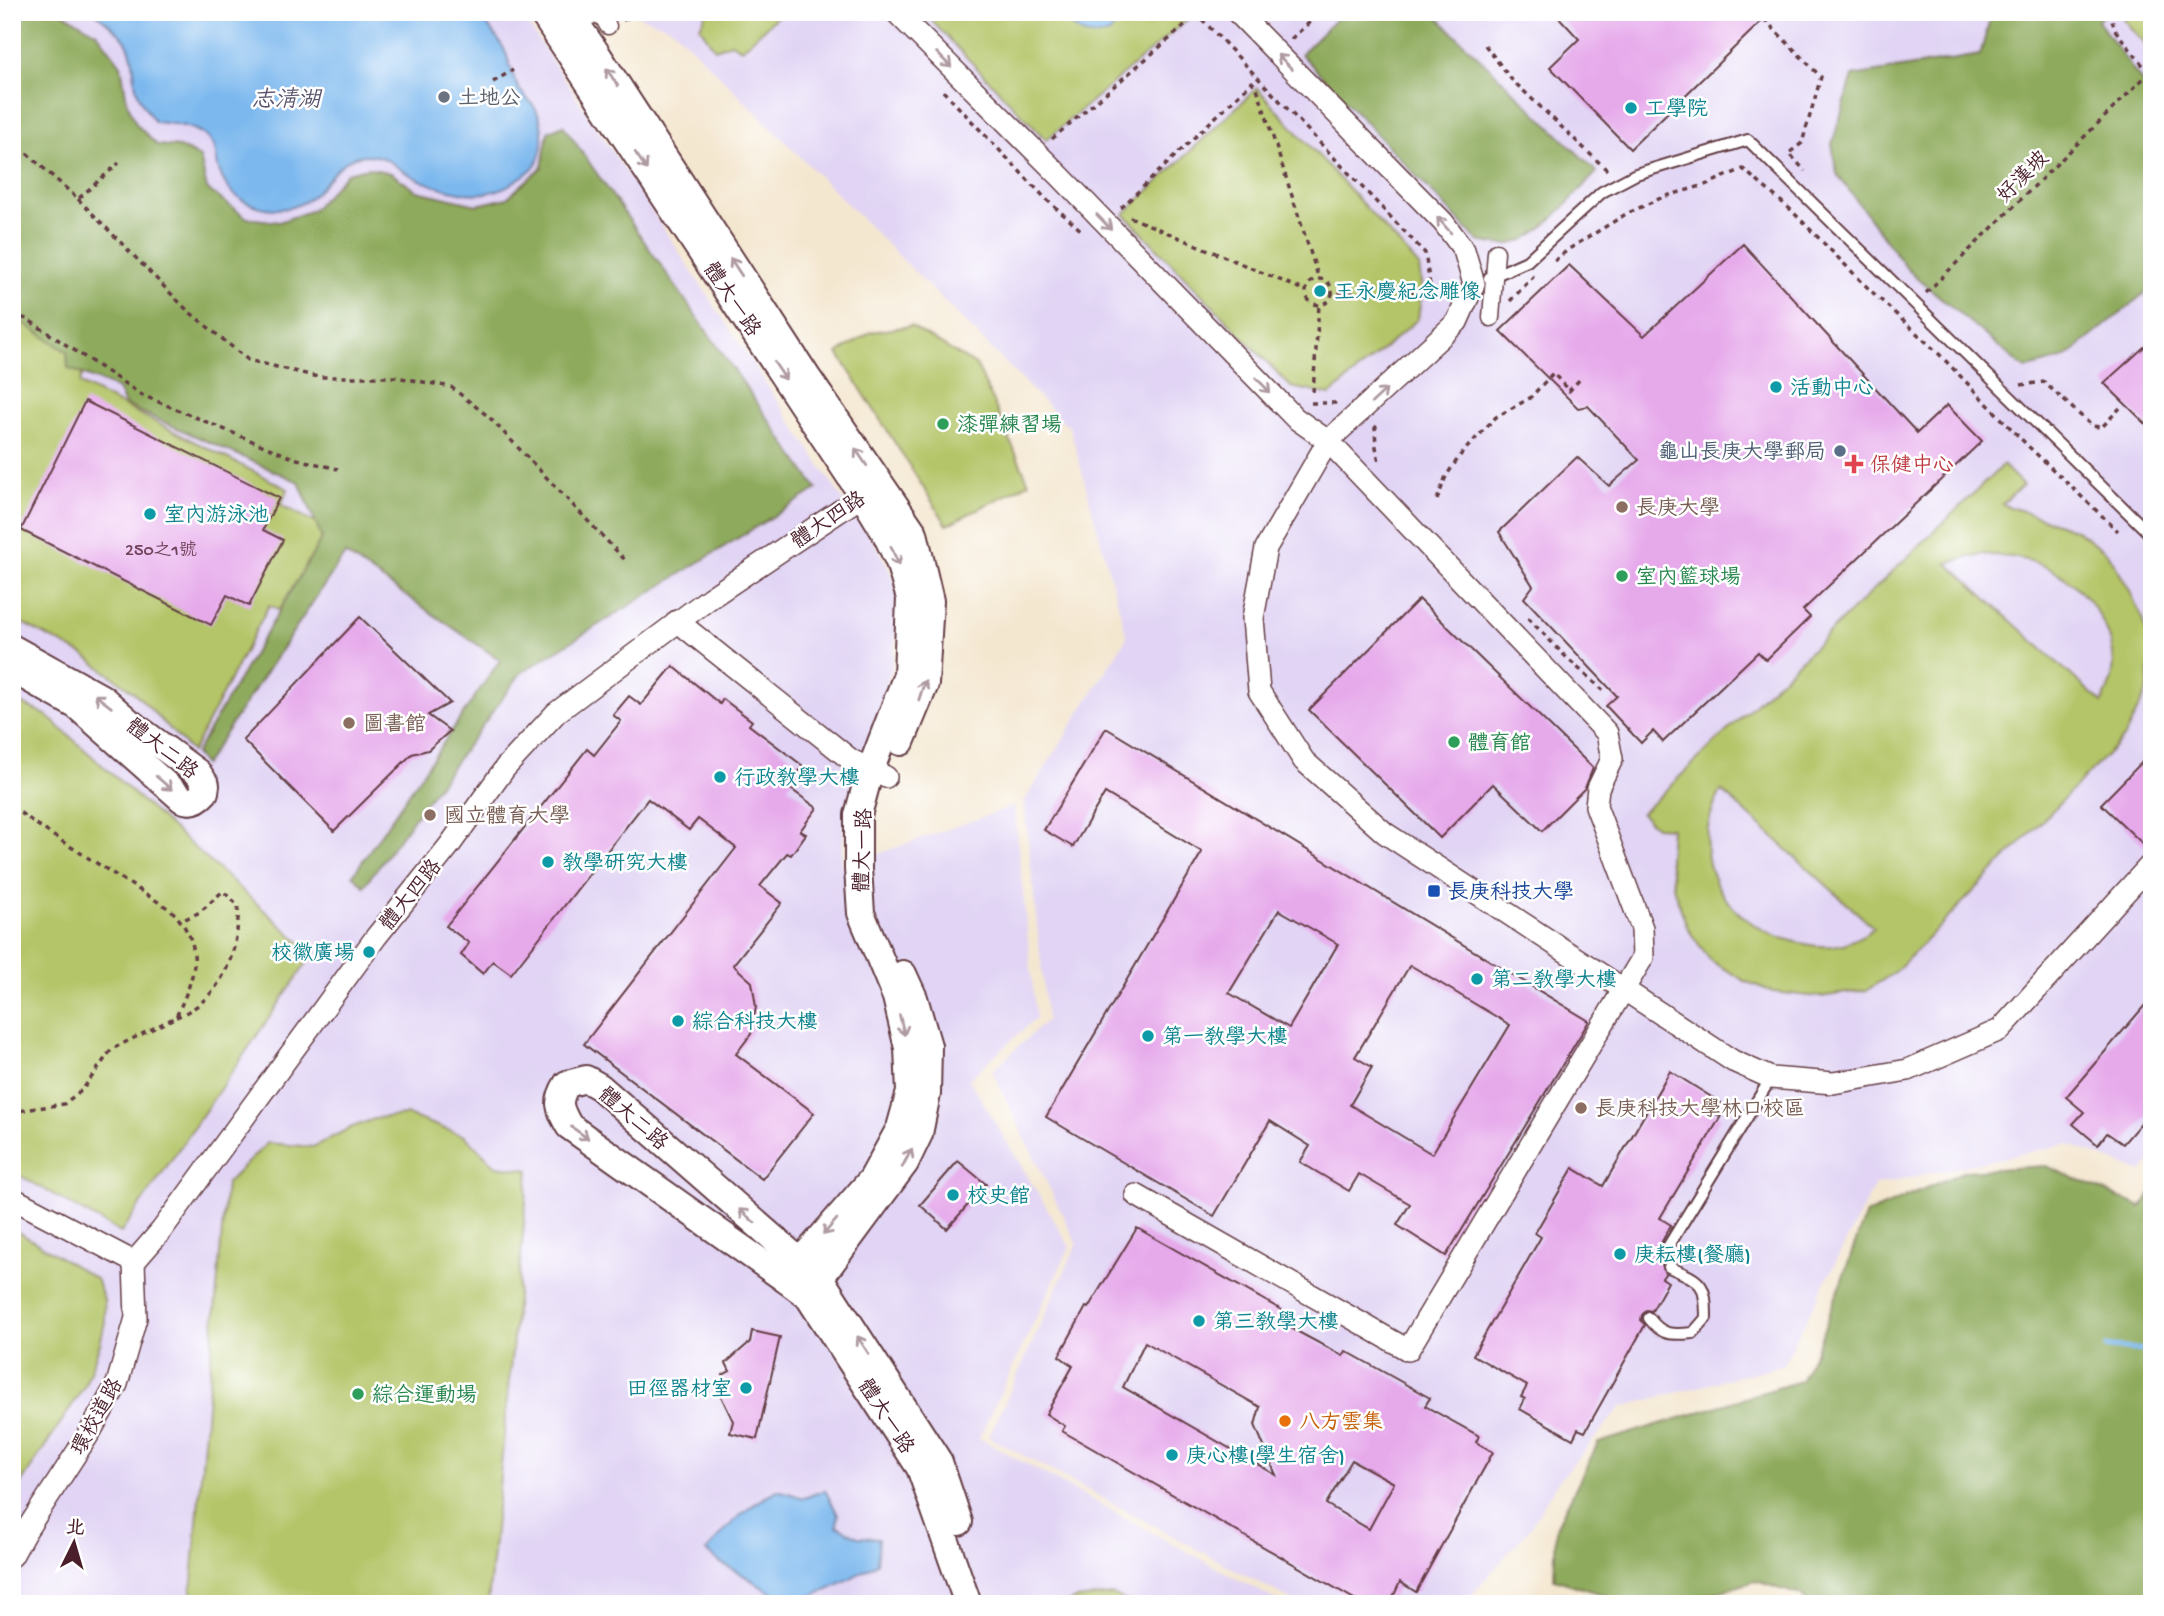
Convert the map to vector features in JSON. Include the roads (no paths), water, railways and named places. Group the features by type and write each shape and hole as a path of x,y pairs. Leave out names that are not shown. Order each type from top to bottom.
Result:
{"street":[{"path":"896,12 1295,418 1328,441 1606,733 1612,759 1598,788 1596,806 1642,928 1643,957 1408,1350 1136,1195"},
{"path":"1237,12 1443,222 1464,250 1474,284 1457,322 1328,441 1266,548 1253,618 1259,691 1304,761 1385,833 1733,1061 1771,1078 1833,1083 1908,1070 2000,1030 2152,863"},
{"name":"體大一路","path":"574,16 871,490 910,598 907,675 879,774 859,815 858,869 861,913 895,997 909,1054 910,1092 900,1128 872,1179 803,1279"},
{"path":"1491,318 1496,252"},
{"name":"體大四路","path":"134,1262 161,1231 376,937 449,846 505,768 556,713 677,621 871,490"},
{"path":"677,621 851,760 879,774"},
{"name":"體大二路","path":"12,648 102,698 129,722 198,773 206,785 205,792 194,800 182,799 77,706 12,669"},
{"name":"體大二路","path":"586,1079 600,1087 803,1279 569,1126 561,1111 560,1096 567,1084 586,1079"},
{"path":"12,1198 134,1262"},
{"name":"環校道路","path":"12,1556 117,1384 136,1318 134,1262"},
{"name":"體大一路","path":"803,1279 920,1468 968,1604"},
{"name":"體大一路","path":"803,1279 939,1462 985,1604"}],"lane":[{"path":"1474,284 1527,261 1602,192 1613,186 1636,174 1748,140 2152,536"},
{"path":"1666,1250 1771,1078"},
{"path":"1648,1318 1657,1329 1672,1335 1693,1333 1706,1318 1706,1295 1696,1279 1670,1267"}],"water":[{"name":"志清湖","path":"94,12 478,12 503,47 518,87 538,114 542,136 539,158 532,169 509,185 496,191 475,194 432,185 411,176 383,158 367,155 353,158 342,165 313,196 301,204 285,209 257,206 236,196 226,185 219,170 213,144 202,133 187,127 155,122 137,92 133,60 127,43"},
{"path":"1060,12 1120,12 1120,15 1110,33 1094,36 1076,29"},
{"path":"778,1490 804,1498 825,1490 838,1515 837,1526 858,1537 879,1538 877,1563 826,1590 790,1600 768,1591 719,1562 707,1551 739,1516"}],"waterway":[{"path":"2107,1347 2152,1351"}],"place":[{"name":"土地公","path":"444,97"},
{"name":"工學院","path":"1631,108"},
{"name":"王永慶紀念雕像","path":"1320,291"},
{"name":"活動中心","path":"1776,387"},
{"name":"漆彈練習場","path":"943,424"},
{"name":"龜山長庚大學郵局","path":"1840,451"},
{"name":"保健中心","path":"1854,464"},
{"name":"長庚大學","path":"1622,507"},
{"name":"室內游泳池","path":"150,514"},
{"name":"室內籃球場","path":"1622,576"},
{"name":"圖書館","path":"349,723"},
{"name":"體育館","path":"1454,742"},
{"name":"行政教學大樓","path":"720,777"},
{"name":"國立體育大學","path":"430,815"},
{"name":"教學研究大樓","path":"548,862"},
{"name":"長庚科技大學","path":"1434,891"},
{"name":"校徽廣場","path":"369,952"},
{"name":"第二教學大樓","path":"1477,979"},
{"name":"綜合科技大樓","path":"678,1021"},
{"name":"第一教學大樓","path":"1148,1036"},
{"name":"長庚科技大學林口校區","path":"1581,1108"},
{"name":"校史館","path":"953,1195"},
{"name":"庚耘樓(餐廳)","path":"1620,1254"},
{"name":"第三教學大樓","path":"1199,1321"},
{"name":"田徑器材室","path":"746,1388"},
{"name":"綜合運動場","path":"358,1394"},
{"name":"八方雲集","path":"1285,1421"},
{"name":"庚心樓(學生宿舍)","path":"1172,1455"}]}
